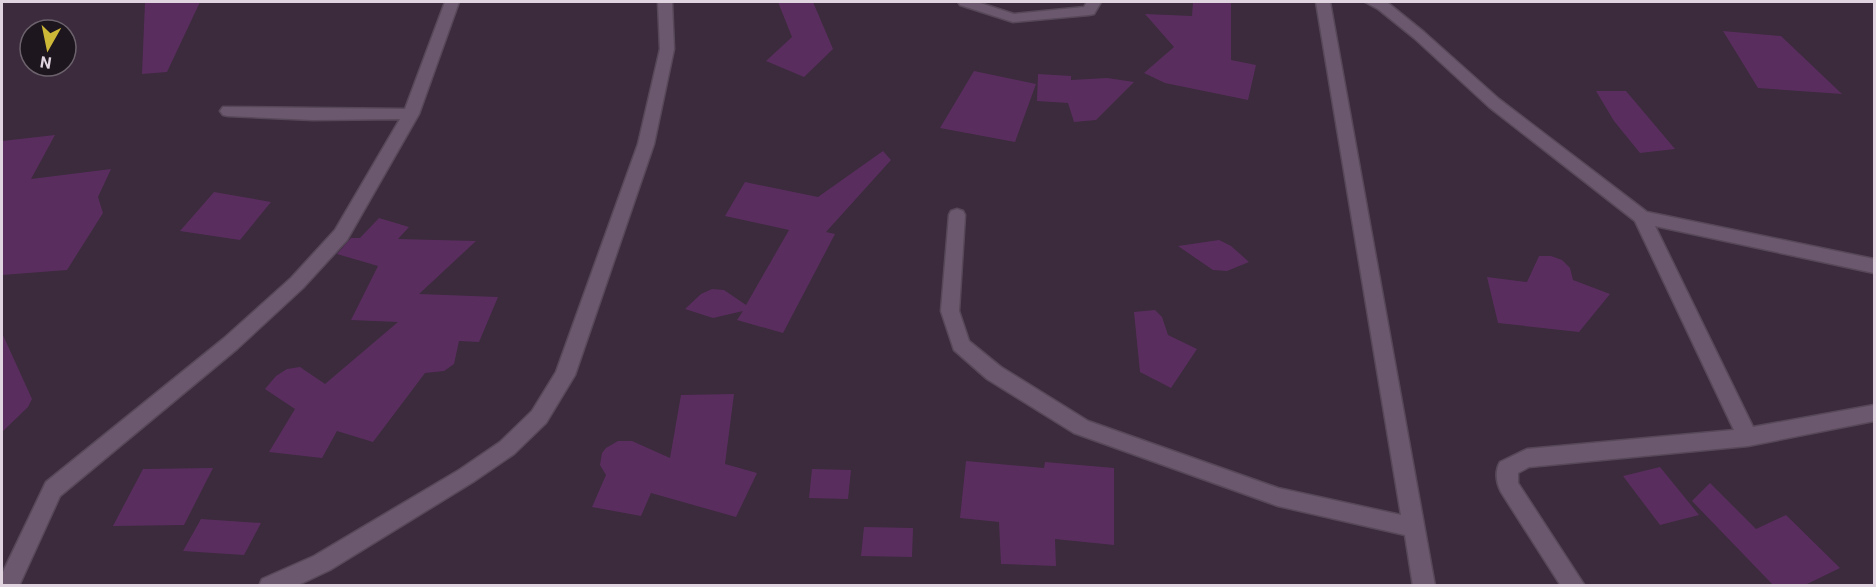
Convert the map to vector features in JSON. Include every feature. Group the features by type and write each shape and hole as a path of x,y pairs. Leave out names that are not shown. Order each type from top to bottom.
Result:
{"street":[{"path":"7,585 53,489 230,344 297,283 341,235 411,114 452,2"},
{"path":"270,585 322,563 466,476 507,448 539,417 565,375 646,144 667,50 665,2"},
{"path":"965,2 1013,18 1089,10 1094,2"},
{"path":"1323,2 1424,585"},
{"path":"1372,2 1383,6 1502,110 1642,217 1875,266"},
{"path":"228,111 312,116 411,114"},
{"path":"957,215 950,311 961,345 994,374 1081,427 1278,497 1415,528"},
{"path":"1642,217 1748,437"},
{"path":"1574,585 1508,485 1507,468 1527,458 1748,437 1875,413"}],"building":[{"path":"145,2 200,2 167,72 142,74"},
{"path":"778,2 813,2 833,49 804,77 766,61 792,37"},
{"path":"1193,2 1231,2 1231,60 1256,65 1248,100 1165,83 1144,73 1174,47 1145,14 1192,16"},
{"path":"1723,31 1781,36 1842,94 1758,88"},
{"path":"974,71 1036,84 1015,142 940,128"},
{"path":"1038,74 1071,76 1071,80 1107,78 1134,82 1096,120 1074,122 1068,103 1037,101"},
{"path":"1596,91 1626,91 1675,149 1640,153 1614,121"},
{"path":"55,135 31,179 111,169 98,197 103,213 67,270 2,275 2,141"},
{"path":"883,151 891,160 826,232 835,234 783,333 737,320 743,311 713,318 685,309 701,294 712,289 724,290 746,305 789,230 725,216 745,182 818,197"},
{"path":"214,192 271,202 240,240 180,231"},
{"path":"379,218 409,227 398,239 476,241 419,294 498,297 479,342 459,341 454,364 444,371 425,373 373,442 337,431 322,458 269,452 295,409 265,389 276,376 287,369 300,367 325,384 398,322 351,320 378,266 337,254 351,238 360,238"},
{"path":"1219,240 1231,246 1249,262 1227,271 1213,270 1178,246"},
{"path":"1539,256 1551,256 1562,260 1570,268 1573,280 1610,294 1579,332 1498,323 1487,277 1527,282"},
{"path":"1155,310 1162,317 1168,335 1197,349 1171,388 1140,372 1134,312"},
{"path":"2,333 32,399 28,407 2,432"},
{"path":"734,394 725,464 757,473 736,517 651,493 641,516 592,507 606,475 600,465 602,453 606,448 618,441 632,441 670,458 681,395"},
{"path":"966,461 1044,468 1045,462 1114,468 1114,545 1055,539 1056,566 1001,564 999,522 960,518"},
{"path":"1660,467 1699,515 1660,525 1623,476"},
{"path":"213,468 184,525 113,526 143,469"},
{"path":"812,469 851,470 848,499 809,498"},
{"path":"1710,483 1756,529 1786,515 1840,568 1805,585 1773,585 1692,501"},
{"path":"201,519 261,523 244,555 183,551"},
{"path":"864,527 913,528 912,557 861,556"}]}
